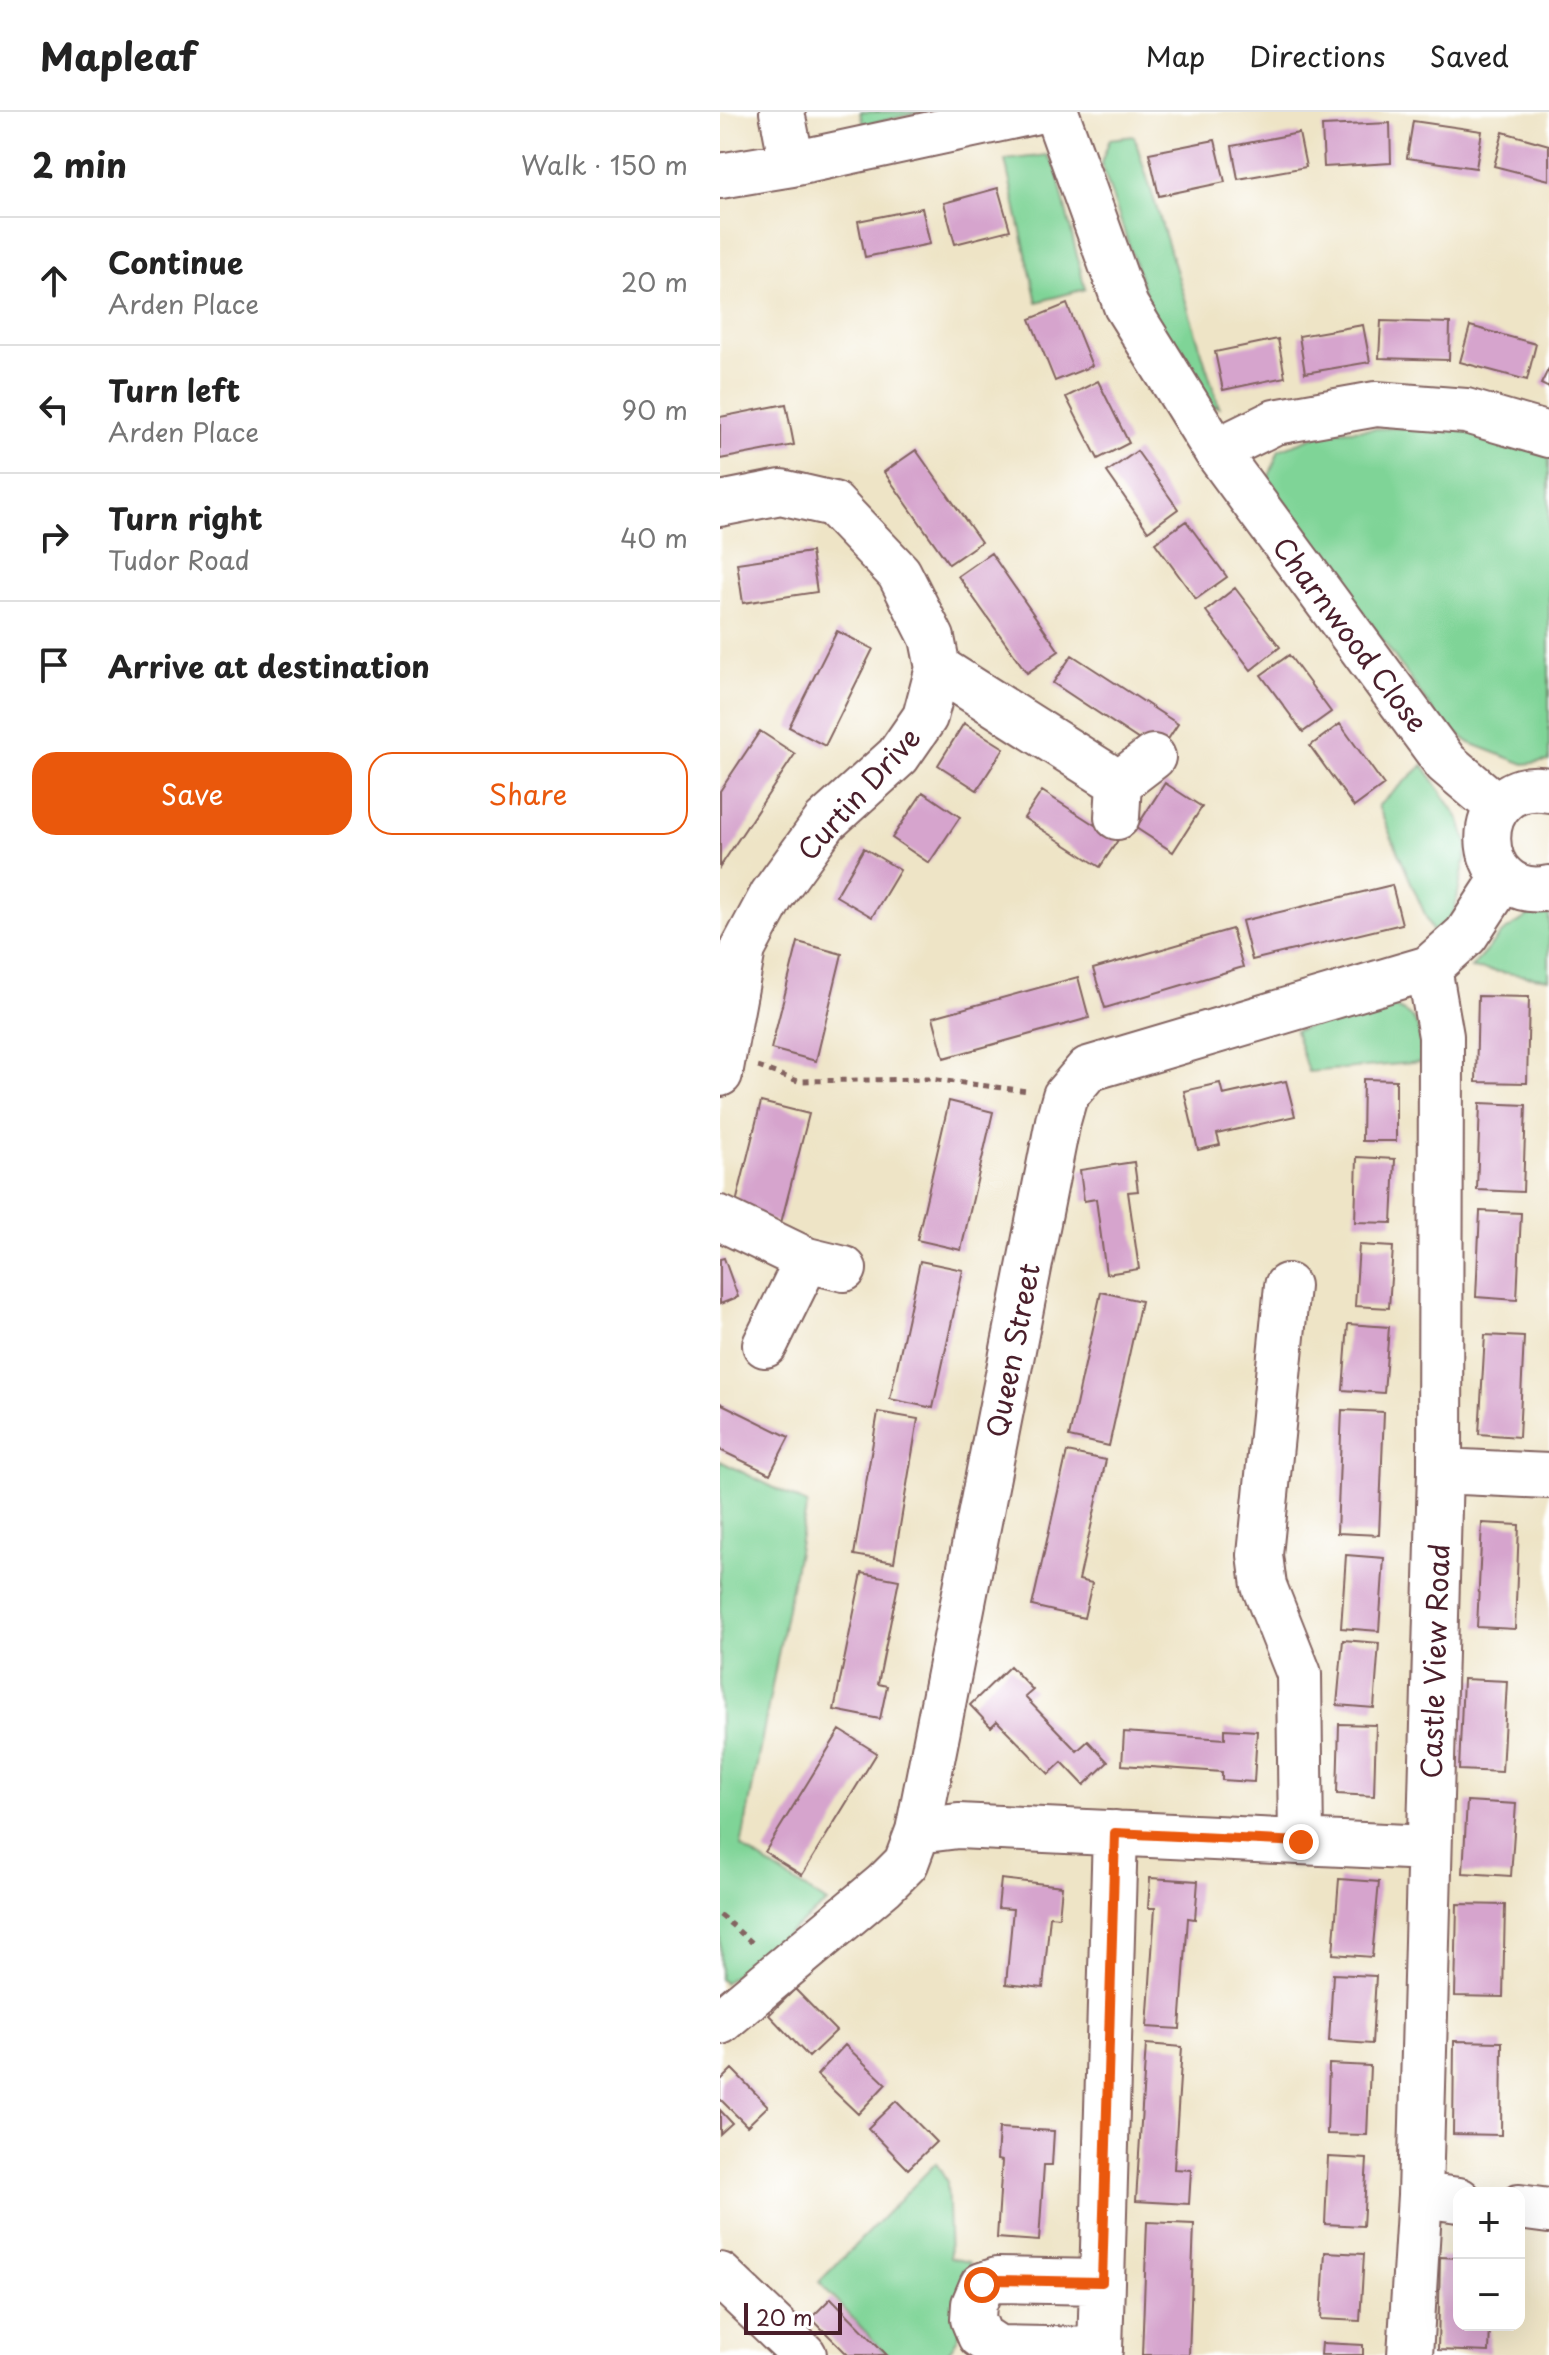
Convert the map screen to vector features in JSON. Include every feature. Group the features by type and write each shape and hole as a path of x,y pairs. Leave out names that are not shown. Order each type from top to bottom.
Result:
{"street":[{"path":"782,112 792,164"},
{"path":"720,176 792,164 1033,112"},
{"name":"Charnwood Close","path":"1056,112 1126,306 1216,451 1446,763 1498,807"},
{"path":"1216,451 1275,422 1376,404 1466,411 1549,435"},
{"name":"Curtin Drive","path":"720,504 781,492 833,504 899,573 932,638 938,668 925,717 898,756 825,822 772,895 734,932 743,949 722,1064"},
{"path":"938,668 1130,786"},
{"path":"1549,790 1523,790 1509,797 1498,807 1491,820 1487,845 1492,862 1504,877 1521,887 1549,888"},
{"name":"Queen Street","path":"720,2022 884,1885 906,1863 918,1831 1065,1096 1088,1069 1429,968 1466,935 1504,877"},
{"name":"Castle View Road","path":"1410,2355 1439,2197 1428,1848 1440,1471 1441,1036 1429,968"},
{"path":"720,1218 826,1265 765,1345"},
{"path":"1287,1286 1260,1555 1264,1586 1299,1674 1301,1842"},
{"path":"1440,1471 1549,1476"},
{"path":"918,1831 958,1826 1428,1848"},
{"path":"1102,2282 1115,1833"},
{"path":"1525,2208 1549,2211"},
{"path":"720,2275 804,2355"}],"path":[{"path":"722,1064 798,1081 930,1079 1065,1096"}],"green space":[{"path":"860,112 923,112 863,125"},
{"path":"1134,136 1219,407 1204,405 1155,322 1101,163 1110,139"},
{"path":"1047,155 1056,169 1085,289 1037,302 1005,160"},
{"path":"1458,425 1549,454 1549,761 1524,764 1470,743 1441,722 1268,479 1279,450 1329,431"},
{"path":"1423,765 1460,820 1468,846 1454,912 1436,940 1378,806"},
{"path":"1549,914 1549,979 1471,968 1501,934 1528,916"},
{"path":"1386,1004 1406,1013 1416,1024 1422,1062 1308,1072 1295,1031"},
{"path":"720,1461 807,1504 741,1847 827,1903 724,1983 720,1979"},
{"path":"936,2163 947,2182 950,2258 970,2262 964,2322 946,2355 887,2355 819,2282"}],"building":[{"path":"1413,121 1482,131 1476,168 1407,158"},
{"path":"1390,123 1391,163 1324,167 1322,126"},
{"path":"1503,132 1549,145 1549,180 1494,166"},
{"path":"1299,133 1306,167 1238,179 1232,146"},
{"path":"1215,140 1225,182 1159,196 1149,153"},
{"path":"998,188 1010,230 955,244 944,203"},
{"path":"922,208 930,244 865,257 858,221"},
{"path":"1067,304 1092,366 1055,381 1030,319"},
{"path":"1381,321 1450,323 1449,360 1379,358"},
{"path":"1363,325 1370,362 1305,373 1299,336"},
{"path":"1470,326 1536,344 1527,380 1460,362"},
{"path":"1278,339 1285,377 1223,390 1215,352"},
{"path":"1549,368 1549,388 1541,384"},
{"path":"1098,381 1129,443 1098,459 1066,397"},
{"path":"786,404 794,445 720,459 720,417"},
{"path":"916,450 981,542 949,564 884,472"},
{"path":"1137,451 1178,509 1148,531 1107,472"},
{"path":"1186,521 1227,577 1196,599 1155,543"},
{"path":"811,552 817,592 743,603 737,563"},
{"path":"991,553 1059,651 1027,673 958,576"},
{"path":"1235,588 1280,647 1251,670 1206,611"},
{"path":"837,631 873,649 825,746 789,727"},
{"path":"1072,655 1178,724 1159,753 1053,683"},
{"path":"1289,655 1331,712 1303,732 1261,675"},
{"path":"964,723 1004,748 977,790 938,765"},
{"path":"1340,724 1384,785 1354,807 1310,746"},
{"path":"760,731 795,754 720,867 720,791"},
{"path":"1165,783 1202,807 1173,852 1136,828"},
{"path":"1042,791 1118,840 1100,867 1024,818"},
{"path":"923,792 960,817 929,863 892,838"},
{"path":"864,848 900,870 872,917 836,896"},
{"path":"1392,885 1402,924 1252,960 1242,921"},
{"path":"1232,929 1243,967 1105,1008 1093,969"},
{"path":"798,942 842,954 816,1061 771,1049"},
{"path":"1078,977 1089,1018 944,1058 933,1017"},
{"path":"1478,996 1529,997 1527,1083 1476,1082"},
{"path":"1363,1079 1396,1080 1396,1141 1362,1141"},
{"path":"1286,1081 1295,1116 1217,1134 1220,1145 1198,1150 1184,1091 1220,1083 1223,1095"},
{"path":"949,1101 993,1112 961,1250 917,1240"},
{"path":"761,1102 809,1114 781,1223 734,1211"},
{"path":"1480,1103 1526,1105 1523,1192 1477,1190"},
{"path":"1357,1157 1395,1159 1392,1223 1355,1222"},
{"path":"1134,1162 1138,1191 1128,1192 1139,1269 1106,1274 1096,1199 1084,1201 1080,1170"},
{"path":"1480,1211 1521,1213 1517,1300 1476,1297"},
{"path":"1359,1245 1393,1247 1389,1308 1355,1306"},
{"path":"724,1258 738,1297 720,1304 720,1259"},
{"path":"920,1261 963,1270 933,1408 890,1399"},
{"path":"1101,1292 1141,1301 1109,1446 1069,1437"},
{"path":"1348,1324 1389,1327 1384,1393 1343,1390"},
{"path":"1485,1335 1524,1337 1519,1437 1479,1434"},
{"path":"720,1403 789,1437 770,1474 720,1450"},
{"path":"1342,1410 1384,1412 1379,1535 1337,1533"},
{"path":"878,1412 918,1419 894,1562 854,1555"},
{"path":"1067,1452 1106,1460 1079,1580 1092,1583 1084,1618 1032,1606"},
{"path":"1482,1523 1519,1525 1515,1629 1477,1627"},
{"path":"1346,1555 1384,1558 1379,1631 1341,1628"},
{"path":"862,1573 899,1580 878,1684 887,1686 880,1719 834,1710"},
{"path":"1343,1640 1379,1643 1374,1708 1337,1705"},
{"path":"1010,1666 1033,1690 1025,1697 1077,1751 1088,1741 1108,1762 1084,1785 1062,1762 1049,1774 997,1721 991,1727 970,1705"},
{"path":"1463,1679 1507,1681 1502,1772 1459,1770"},
{"path":"1339,1724 1376,1725 1374,1796 1337,1794"},
{"path":"1225,1729 1257,1731 1254,1782 1222,1780 1222,1772 1122,1765 1124,1732 1225,1739"},
{"path":"840,1730 877,1753 802,1875 765,1852"},
{"path":"1467,1801 1516,1804 1511,1876 1463,1873"},
{"path":"1150,1878 1198,1881 1195,1919 1188,1918 1180,2029 1147,2027 1155,1908 1148,1908"},
{"path":"1001,1879 1062,1886 1059,1917 1050,1916 1043,1988 1006,1984 1013,1909 998,1908"},
{"path":"1339,1879 1379,1882 1372,1957 1333,1954"},
{"path":"1457,1904 1505,1905 1503,1997 1455,1996"},
{"path":"1333,1974 1376,1976 1372,2044 1329,2041"},
{"path":"795,1989 836,2031 809,2057 769,2015"},
{"path":"1454,2041 1502,2042 1501,2135 1453,2134"},
{"path":"1146,2044 1182,2047 1174,2169 1191,2170 1189,2204 1136,2201"},
{"path":"845,2045 886,2084 858,2114 817,2075"},
{"path":"1329,2064 1370,2066 1367,2135 1327,2134"},
{"path":"732,2069 768,2106 747,2126 720,2099 720,2081"},
{"path":"896,2101 936,2142 908,2169 868,2128"},
{"path":"720,2110 732,2123 720,2134"},
{"path":"999,2128 1054,2131 1052,2165 1044,2165 1039,2241 997,2238 1002,2161 997,2160"},
{"path":"1328,2157 1367,2159 1363,2226 1325,2224"},
{"path":"1147,2222 1194,2224 1189,2355 1142,2355"},
{"path":"1325,2252 1364,2254 1360,2321 1321,2319"},
{"path":"1440,2257 1453,2258 1453,2331 1490,2331 1489,2352 1438,2350"},
{"path":"831,2298 887,2355 848,2355 811,2318"},
{"path":"1322,2343 1363,2345 1363,2355 1321,2355"}],"route":[{"path":"982,2285 997,2280 1102,2282 1115,1833 1301,1842"}]}
